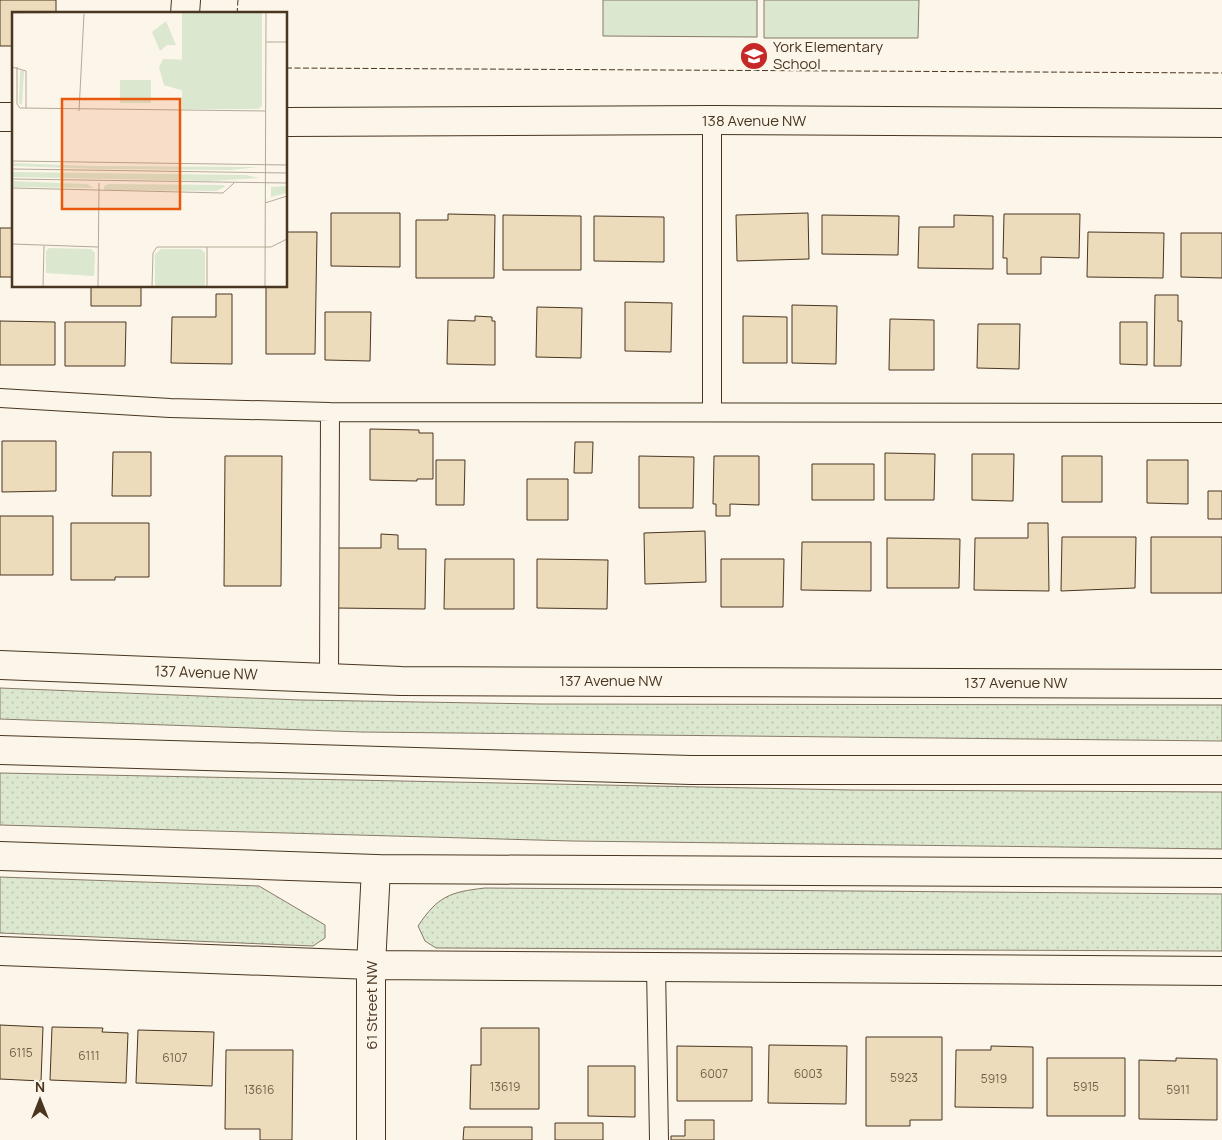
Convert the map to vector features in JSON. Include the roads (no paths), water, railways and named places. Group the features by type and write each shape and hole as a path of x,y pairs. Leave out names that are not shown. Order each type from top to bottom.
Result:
{"street":[{"name":"138 Avenue NW","path":"288,122 712,120 1222,122"},
{"name":"137 Avenue NW","path":"0,664 411,681 1222,684"},
{"path":"0,750 691,770 1222,770"},
{"path":"0,856 376,869 1222,873"},
{"name":"61 Street NW","path":"372,1140 372,965 376,869"},
{"path":"0,951 372,965 1222,971"}],"lane":[{"path":"712,120 712,412"},
{"path":"0,398 170,408 330,412 1222,414"},
{"path":"329,678 330,412"},
{"path":"656,967 659,1140"}],"place":[{"name":"York Elementary School","path":"754,56"}]}
